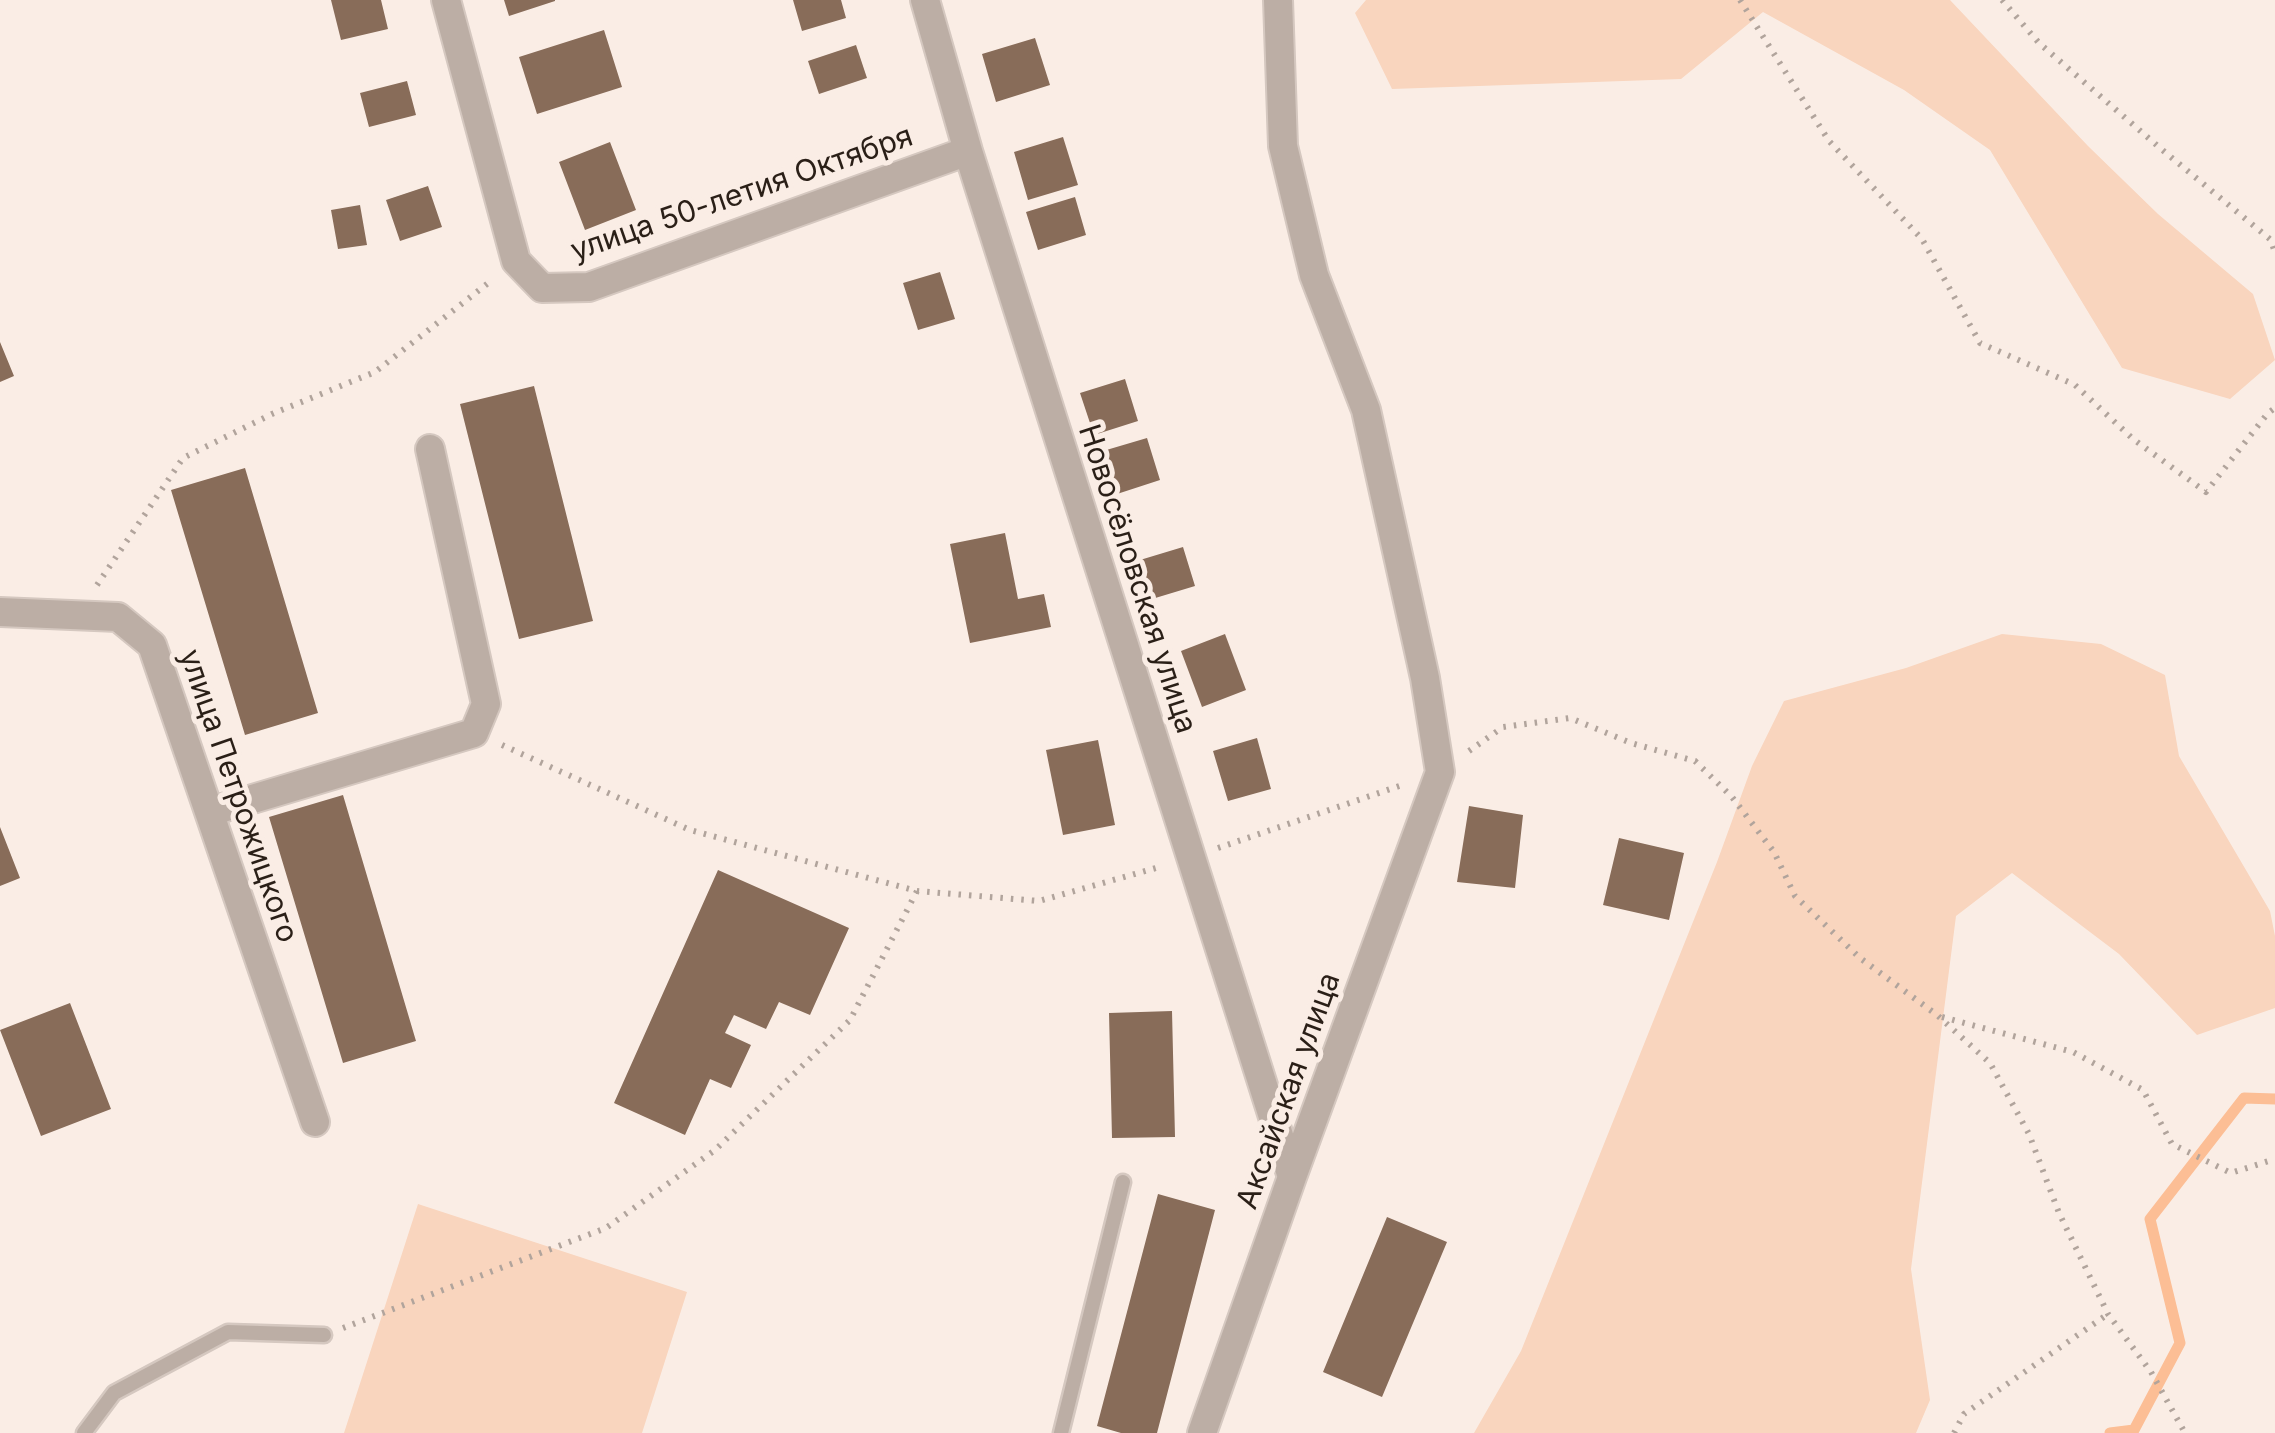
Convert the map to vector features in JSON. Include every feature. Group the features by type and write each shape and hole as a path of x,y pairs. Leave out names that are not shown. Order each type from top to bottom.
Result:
{"street":[{"path":"446,0 516,261"},
{"name":"Новосёловская улица","path":"925,0 968,151 1292,1176"},
{"path":"1278,0 1283,146 1314,275 1366,410 1425,678 1440,772"},
{"name":"улица 50-летия Октября","path":"516,261 542,288 589,287 968,151"},
{"path":"209,812 474,732 486,704 430,448"},
{"name":"улица Петрожицкого","path":"0,612 118,617 152,645 314,1122"},
{"name":"Аксайская улица","path":"1202,1433 1440,772"}],"lane":[{"path":"1061,1433 1123,1182"},
{"path":"84,1433 114,1393 228,1332 324,1335"}],"path":[{"path":"1740,0 1830,140 1922,239 1980,343 2075,385 2133,439 2206,492 2275,408"},
{"path":"2002,0 2039,43 2271,240 2275,253"},
{"path":"76,615 183,458 272,414 375,372 516,261"},
{"path":"474,732 690,830 917,890 1039,900 1191,858 1440,772 1503,727 1570,718 1631,743 1695,761 1732,798 1774,852 1795,896 1860,958 1937,1015 1990,1063 2030,1134 2059,1213 2108,1314 2151,1372 2185,1433"},
{"path":"324,1335 606,1228 716,1150 850,1020 917,890"},
{"path":"1937,1015 2073,1052 2143,1090 2172,1144 2232,1173 2275,1159"},
{"path":"1954,1433 1964,1414 2108,1314"}],"shaded area":[{"path":"1366,0 1950,0 2158,214 2253,294 2275,360 2230,399 2122,368 1990,150 1904,90 1763,12 1681,79 1392,89 1355,13"},
{"path":"2002,634 2101,644 2165,675 2179,756 2270,911 2275,936 2275,1008 2197,1035 2119,954 2012,873 1956,916 1911,1269 1930,1400 1916,1433 1474,1433 1521,1351 1752,766 1784,701 1906,668"},
{"path":"418,1204 687,1292 642,1433 344,1433"}],"building":[{"path":"331,0 381,0 388,29 341,40"},
{"path":"504,0 555,0 555,1 509,16"},
{"path":"793,0 841,0 846,18 802,31"},
{"path":"604,30 622,87 537,114 519,57"},
{"path":"1035,38 1050,85 996,102 982,54"},
{"path":"856,45 867,78 819,94 808,61"},
{"path":"407,81 416,115 369,127 360,93"},
{"path":"1063,137 1078,185 1028,200 1014,152"},
{"path":"610,142 636,210 585,230 559,162"},
{"path":"428,186 442,227 400,241 386,200"},
{"path":"1075,197 1086,235 1038,250 1026,212"},
{"path":"360,205 367,245 338,249 331,210"},
{"path":"940,272 955,319 918,330 903,283"},
{"path":"0,342 14,376 0,382"},
{"path":"1125,379 1138,421 1094,435 1080,393"},
{"path":"534,386 593,621 519,639 460,404"},
{"path":"1147,438 1160,480 1117,494 1103,451"},
{"path":"245,468 318,713 245,735 171,490"},
{"path":"1005,533 1018,599 1044,594 1051,627 970,643 950,544"},
{"path":"1183,547 1195,586 1152,599 1140,560"},
{"path":"1225,634 1246,690 1202,707 1181,651"},
{"path":"1257,738 1271,789 1228,801 1213,751"},
{"path":"1098,740 1115,825 1063,835 1046,750"},
{"path":"343,795 416,1041 343,1063 269,817"},
{"path":"1469,806 1523,815 1515,888 1457,882"},
{"path":"0,827 20,878 0,886"},
{"path":"1619,838 1684,853 1669,920 1603,905"},
{"path":"718,870 849,928 810,1015 779,1002 766,1029 734,1015 725,1033 751,1045 731,1088 710,1079 685,1135 614,1103"},
{"path":"70,1003 111,1109 41,1136 0,1030"},
{"path":"1172,1011 1175,1137 1112,1138 1109,1013"},
{"path":"1158,1194 1215,1210 1157,1433 1121,1433 1097,1426"},
{"path":"1387,1217 1447,1242 1382,1397 1323,1372"}],"waterway":[{"path":"2110,1433 2134,1430 2180,1343 2150,1219 2244,1098 2275,1099"}]}
